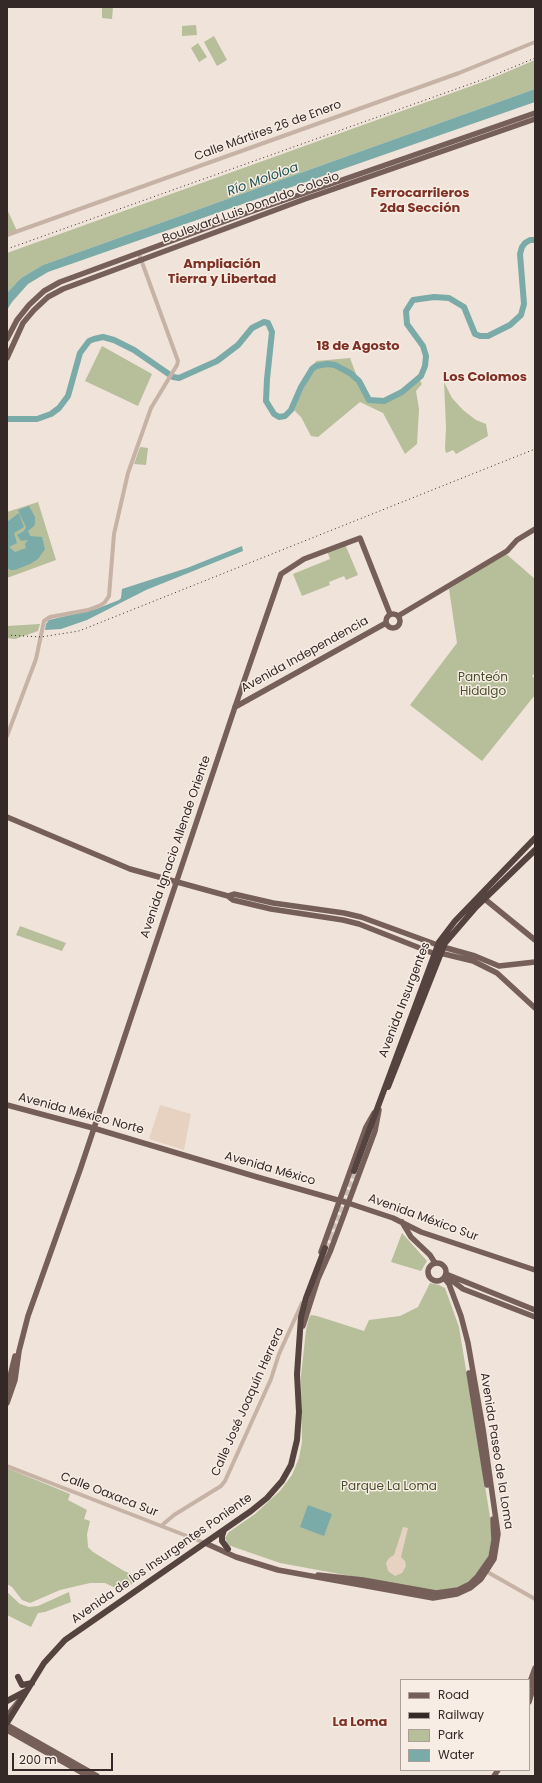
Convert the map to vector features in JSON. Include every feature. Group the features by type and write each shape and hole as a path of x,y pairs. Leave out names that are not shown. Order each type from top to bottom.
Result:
{"highway":[{"name":"Avenida Insurgentes","path":"353,1172 439,950 482,897 535,838"},
{"name":"Avenida Insurgentes","path":"482,897 535,850"},
{"name":"Avenida de los Insurgentes Poniente","path":"32,1684 44,1663 65,1640 207,1542 267,1498 282,1481 291,1465 297,1440 298,1359 301,1325 306,1298 328,1248"},
{"path":"225,1528 222,1541 228,1549"},
{"path":"18,1677 22,1685 32,1684"},
{"path":"8,1728 32,1684"},
{"path":"7,1701 22,1693 32,1684"}],"main road":[{"name":"Boulevard Luis Donaldo Colosio","path":"7,358 23,324 34,310 48,297 82,281 535,113"},
{"name":"Boulevard Luis Donaldo Colosio","path":"7,339 17,320 29,305 48,289 76,275 139,254 227,220 535,119"},
{"path":"398,616 506,551 517,540 535,529"},
{"name":"Avenida Ignacio Allende Oriente","path":"18,1349 281,574 304,559 360,538 390,614"},
{"path":"390,614 395,614 398,616 400,622 396,627 390,628 386,623 387,617 390,614"},
{"name":"Avenida Independencia","path":"235,707 386,623"},
{"path":"7,817 130,869 228,896 233,900 276,911 343,920 359,924 473,961 496,974 535,1008"},
{"path":"228,896 234,894 273,903 344,913 361,917 439,950 475,956 500,966 535,962"},
{"path":"482,897 535,940"},
{"name":"Avenida México Norte","path":"7,1104 186,1155"},
{"name":"Avenida Insurgentes","path":"340,1200 353,1172 371,1117 378,1110"},
{"name":"Avenida Insurgentes","path":"328,1248 357,1179 378,1121 378,1110"},
{"name":"Avenida México","path":"186,1155 348,1203"},
{"path":"353,1172 351,1180 355,1181 357,1179"},
{"path":"302,1303 340,1200"},
{"name":"Avenida México Sur","path":"348,1203 383,1214 421,1232 535,1270"},
{"path":"402,1222 406,1230 430,1255 435,1263"},
{"path":"418,1243 415,1235 416,1233 421,1232"},
{"name":"Avenida de los Insurgentes Poniente","path":"298,1359 304,1320 328,1248"},
{"path":"435,1263 439,1263 444,1266 444,1277 434,1281 428,1275 428,1268 435,1263"},
{"path":"444,1277 464,1288 522,1308 535,1310"},
{"name":"Avenida Paseo de la Loma","path":"207,1542 236,1557 278,1570 433,1598 450,1596 465,1591 476,1584 494,1559 497,1550 498,1534 483,1429 466,1332 450,1287 444,1277"},
{"path":"522,1308 535,1317"},
{"path":"7,1389 18,1349"},
{"path":"7,1403 15,1380 18,1349"},
{"name":"Avenida Paseo de la Loma","path":"207,1542 262,1562 315,1575 363,1580 436,1593 458,1590 470,1584 485,1570"},
{"path":"530,1683 535,1668"},
{"path":"530,1699 535,1682"},
{"path":"7,1716 16,1703 24,1697"},
{"path":"8,1728 88,1776"},
{"path":"8,1728 97,1776"}],"street":[{"name":"Calle Mártires 26 de Enero","path":"7,235 459,73 535,42"},
{"path":"7,736 36,659 44,621 101,605 109,596 114,534 128,473 151,408 178,365 178,361 139,254"},
{"name":"Calle José Joaquín Herrera","path":"161,1526 174,1515 221,1486 226,1481 271,1379 279,1354 302,1303"},
{"name":"Calle Oaxaca Sur","path":"7,1466 161,1526 207,1542"},
{"path":"485,1570 535,1599"}],"green space":[{"path":"102,7 113,7 112,19 102,18"},
{"path":"196,25 197,35 182,36 182,26"},
{"path":"214,36 227,60 217,66 204,42"},
{"path":"198,43 207,57 199,62 191,48"},
{"path":"535,60 535,89 43,265 21,278 7,293 7,253 488,80"},
{"path":"7,209 17,231 7,235"},
{"path":"102,346 152,374 138,406 85,381"},
{"path":"350,358 359,382 371,398 379,400 390,397 418,377 422,384 416,391 419,409 417,444 405,454 383,413 360,402 318,437 311,436 301,417 294,410 316,361"},
{"path":"444,382 452,398 463,410 476,420 486,424 488,436 456,454 453,450 446,453 445,449 446,427"},
{"path":"140,447 148,448 146,465 134,464"},
{"path":"38,502 56,560 7,578 7,512"},
{"path":"345,544 358,575 346,580 344,576 329,582 330,585 302,596 293,574 330,559 327,551"},
{"name":"Panteón Hidalgo","path":"505,553 535,579 535,673 532,676 535,679 535,695 482,761 410,705 457,643 449,589"},
{"path":"40,624 38,631 15,639 7,638 7,626"},
{"path":"20,926 66,943 62,951 16,935"},
{"path":"402,1233 427,1261 421,1271 391,1262"},
{"name":"Parque La Loma","path":"430,1283 445,1288 459,1327 491,1523 492,1537 488,1558 483,1567 469,1582 459,1588 432,1591 280,1563 228,1545 225,1538 229,1532 255,1514 280,1491 292,1475 299,1458 302,1442 301,1376 306,1330 311,1315 364,1331 369,1320 400,1316 418,1307"},
{"path":"7,1468 70,1494 68,1500 87,1510 84,1519 90,1521 87,1534 88,1547 93,1552 124,1571 137,1576 139,1579 122,1591 105,1583 90,1583 60,1590 30,1603 22,1600 12,1587 7,1584"},
{"path":"7,1592 20,1604 29,1607 38,1606 69,1592 71,1602 45,1612 38,1613 31,1627 7,1615"}],"shaded area":[{"path":"160,1105 191,1114 184,1150 149,1139"},
{"path":"403,1527 408,1528 401,1557 405,1561 406,1566 402,1573 395,1576 388,1571 386,1563 389,1558 394,1555"}],"water":[{"path":"535,89 535,102 48,272 28,284 7,310 7,293 21,278 43,265"},
{"path":"29,506 35,517 35,523 34,526 28,531 30,536 42,537 45,549 38,559 30,564 15,570 10,570 7,567 7,522 19,513 24,527 14,533 17,543 9,547 15,552 26,548 25,544 28,540 21,541 17,535 24,531 26,527 18,510"},
{"path":"242,546 243,551 146,590 87,620 61,629 45,630 46,624 49,620 96,609 119,600 121,598 122,589 187,568"},
{"path":"308,1505 332,1514 324,1536 300,1527"}],"waterway":[{"path":"7,419 37,419 51,414 59,408 68,396 80,353 89,341 94,339 103,337 114,340 134,350 173,377 179,378 217,361 238,345 252,328 264,322 268,323 272,332 266,401 274,414 279,417 285,416 291,410 301,387 312,369 316,366 327,364 335,365 350,373 359,381 369,400 384,401 402,392 421,376 425,366 426,356 423,346 407,324 406,311 413,300 434,297 449,298 464,307 475,334 480,336 488,336 510,325 521,315 524,304 520,254 525,243 530,240 535,240"}],"tunnel":[{"path":"329,1237 354,1171"},
{"path":"327,1249 333,1234"}],"railway":[{"path":"7,249 487,78 535,58"},
{"path":"7,635 41,637 79,631 535,449"}],"district":[{"name":"Ferrocarrileros 2da Sección","path":"420,202"},
{"name":"Ampliación Tierra y Libertad","path":"222,272"},
{"name":"18 de Agosto","path":"358,347"},
{"name":"Los Colomos","path":"485,378"},
{"name":"La Loma","path":"360,1723"}],"water label":[{"name":"Río Mololoa","path":"263,180"}]}
